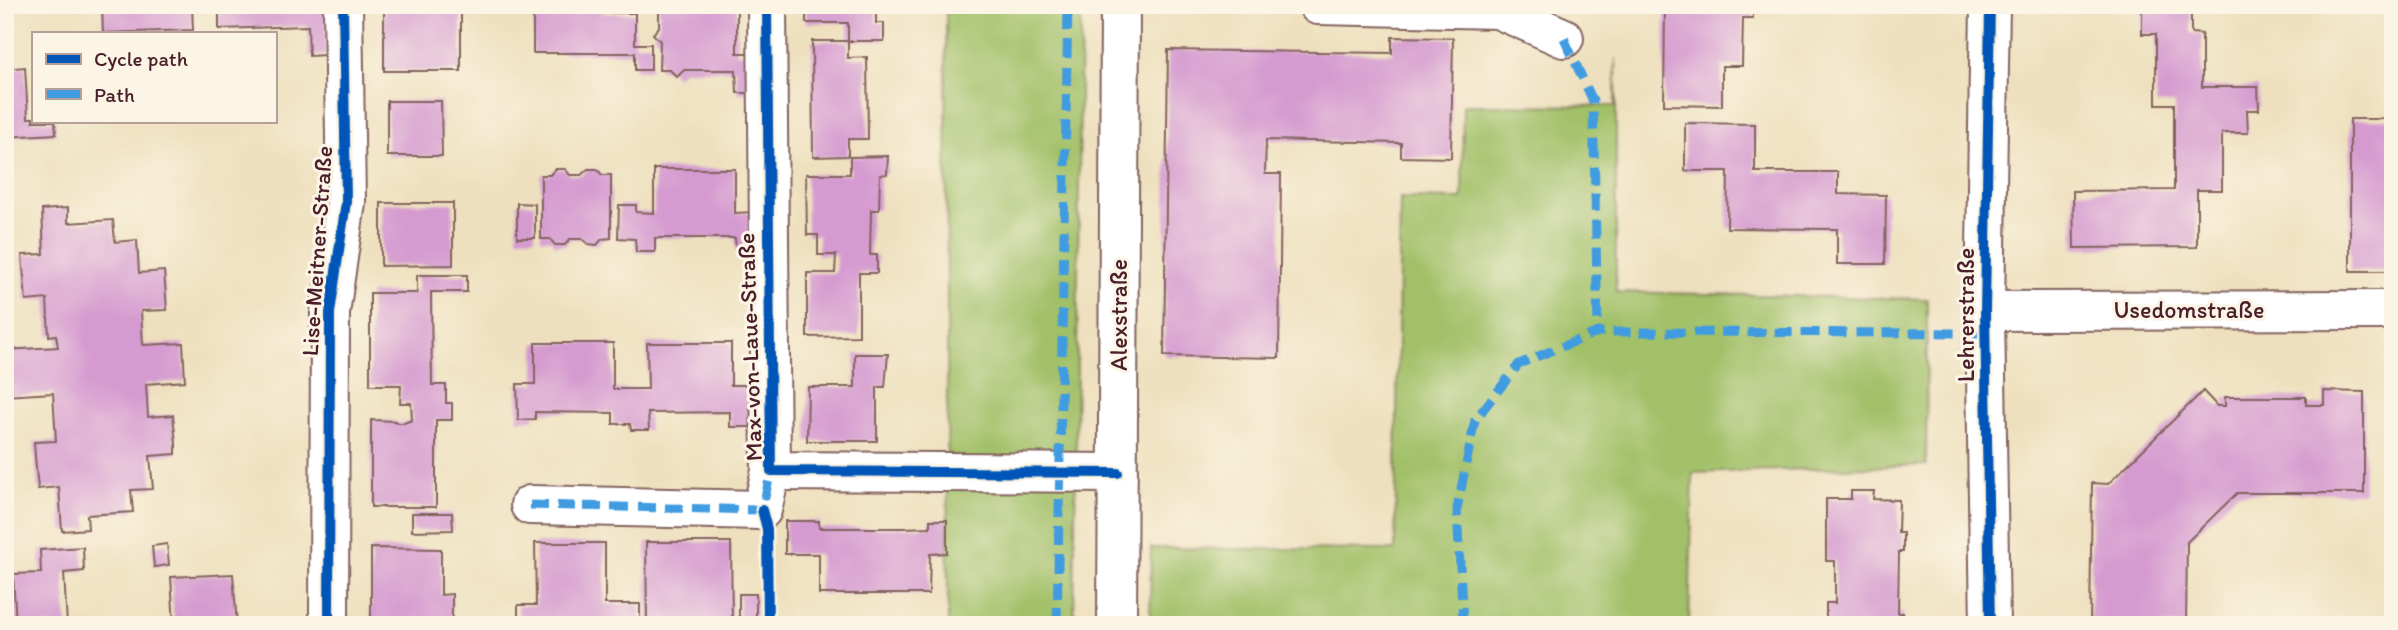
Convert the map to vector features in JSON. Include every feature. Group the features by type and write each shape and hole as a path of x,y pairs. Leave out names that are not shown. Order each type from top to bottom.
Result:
{"street":[{"name":"Lise-Meitner-Straße","path":"329,625 330,313 346,202 343,5"},
{"name":"Max-von-Laue-Straße","path":"530,505 762,510 771,471 767,5"},
{"name":"Alexstraße","path":"1117,625 1120,5"},
{"path":"1318,5 1498,9 1564,38"},
{"name":"Lehrerstraße","path":"1990,5 1986,311 1990,625"},
{"name":"Usedomstraße","path":"1986,311 2393,310"},
{"name":"Max-von-Laue-Straße","path":"771,471 1118,473"}],"green space":[{"path":"946,5 1081,5 1074,625 948,625"},
{"path":"1616,58 1616,292 1927,299 1926,465 1693,473 1689,625 1150,625 1151,548 1395,550 1400,198 1462,199 1463,105 1615,106"}],"building":[{"path":"102,5 192,5 193,30 103,32"},
{"path":"219,5 326,5 326,55 309,56 308,26 219,29"},
{"path":"384,5 461,5 461,71 384,71"},
{"path":"533,5 603,5 603,13 635,13 635,44 651,44 651,70 635,70 635,53 533,53"},
{"path":"659,5 737,5 737,53 754,53 754,93 737,93 736,70 684,70 677,77 670,70 659,70 660,41 653,34 659,27"},
{"path":"806,5 876,5 876,23 884,23 884,41 848,41 848,23 806,23"},
{"path":"1665,5 1753,5 1753,18 1743,18 1742,66 1722,66 1722,106 1664,105"},
{"path":"2142,5 2191,5 2191,33 2202,34 2202,87 2258,87 2259,110 2247,110 2248,133 2222,133 2222,190 2197,190 2197,247 2074,248 2073,191 2174,190 2174,104 2156,104 2156,34 2142,34"},
{"path":"1392,37 1453,38 1451,158 1401,157 1401,143 1266,140 1265,174 1281,174 1279,358 1164,356 1168,50 1392,53"},
{"path":"812,41 848,41 848,58 867,57 868,139 848,139 848,156 813,157"},
{"path":"25,67 28,118 32,118 32,122 55,122 56,134 5,137 5,69"},
{"path":"387,101 441,101 442,156 387,156"},
{"path":"2350,119 2393,119 2393,271 2350,271"},
{"path":"1685,123 1755,124 1755,172 1838,172 1838,194 1886,195 1885,264 1837,264 1837,229 1727,228 1728,171 1685,171"},
{"path":"888,156 887,174 880,175 879,210 871,210 870,255 877,255 877,273 859,273 859,336 807,337 807,273 835,273 836,255 818,255 818,235 807,235 806,174 850,174 850,157"},
{"path":"555,169 565,169 570,175 581,175 588,169 597,169 602,175 611,175 611,238 602,239 597,245 588,244 582,239 570,239 565,245 555,245 550,239 541,239 541,175 550,175"},
{"path":"654,169 735,169 735,213 754,212 754,251 736,252 735,238 655,238 655,252 636,252 635,239 618,238 619,205 636,205 636,212 654,213"},
{"path":"381,203 453,203 453,265 381,266"},
{"path":"517,203 535,204 535,238 517,238"},
{"path":"68,208 68,223 113,220 115,242 137,240 139,273 164,271 167,310 141,311 143,345 183,343 185,381 146,384 148,417 173,415 176,443 176,454 150,456 153,489 131,490 133,512 87,515 88,529 62,531 59,487 38,489 34,442 56,441 53,393 5,396 5,350 58,347 56,335 49,336 47,299 26,301 22,255 44,254 42,210"},
{"path":"417,275 467,275 467,292 431,292 432,385 446,385 446,403 452,403 452,420 436,420 436,507 371,507 371,420 404,423 412,420 411,403 400,403 401,385 370,385 370,293 417,293"},
{"path":"535,343 613,343 613,389 648,389 647,343 731,343 731,385 755,385 755,427 730,427 730,412 648,413 649,430 631,430 630,424 613,424 613,413 535,412 535,419 518,420 517,384 535,384"},
{"path":"855,354 888,354 885,387 877,387 877,441 807,441 808,387 855,387"},
{"path":"2203,391 2217,406 2225,406 2225,397 2306,397 2306,405 2324,405 2324,391 2364,392 2364,493 2237,493 2187,542 2186,625 2090,625 2092,483 2108,484"},
{"path":"1851,491 1874,491 1873,499 1899,500 1898,533 1903,533 1903,552 1899,552 1898,613 1903,613 1903,625 1826,625 1826,603 1835,603 1835,561 1826,561 1826,499 1851,499"},
{"path":"412,513 452,513 453,530 412,531"},
{"path":"930,520 947,520 947,553 930,554 929,594 819,594 819,554 785,554 785,521 819,521 819,528 903,528 930,527"},
{"path":"646,542 731,542 732,621 647,622"},
{"path":"535,543 605,543 605,604 640,604 640,625 518,625 518,605 536,605"},
{"path":"167,544 169,565 154,567 152,546"},
{"path":"83,547 84,571 64,573 67,625 16,625 13,574 41,573 40,550"},
{"path":"371,548 441,549 441,595 452,594 452,625 371,625"},
{"path":"233,574 237,625 174,625 171,577"},
{"path":"739,594 756,594 756,625 739,625"}],"marked path":[{"path":"1057,625 1068,5"},
{"path":"1564,38 1593,101 1598,332"},
{"path":"1463,625 1457,509 1475,420 1519,364 1598,332 1986,333"},
{"path":"530,505 762,510 771,471"}],"cycle path":[{"path":"329,625 330,313 346,202 343,5"},
{"path":"767,5 771,471 1118,473"},
{"path":"1990,5 1985,311 1990,625"},
{"path":"762,510 767,529 768,625"}]}
